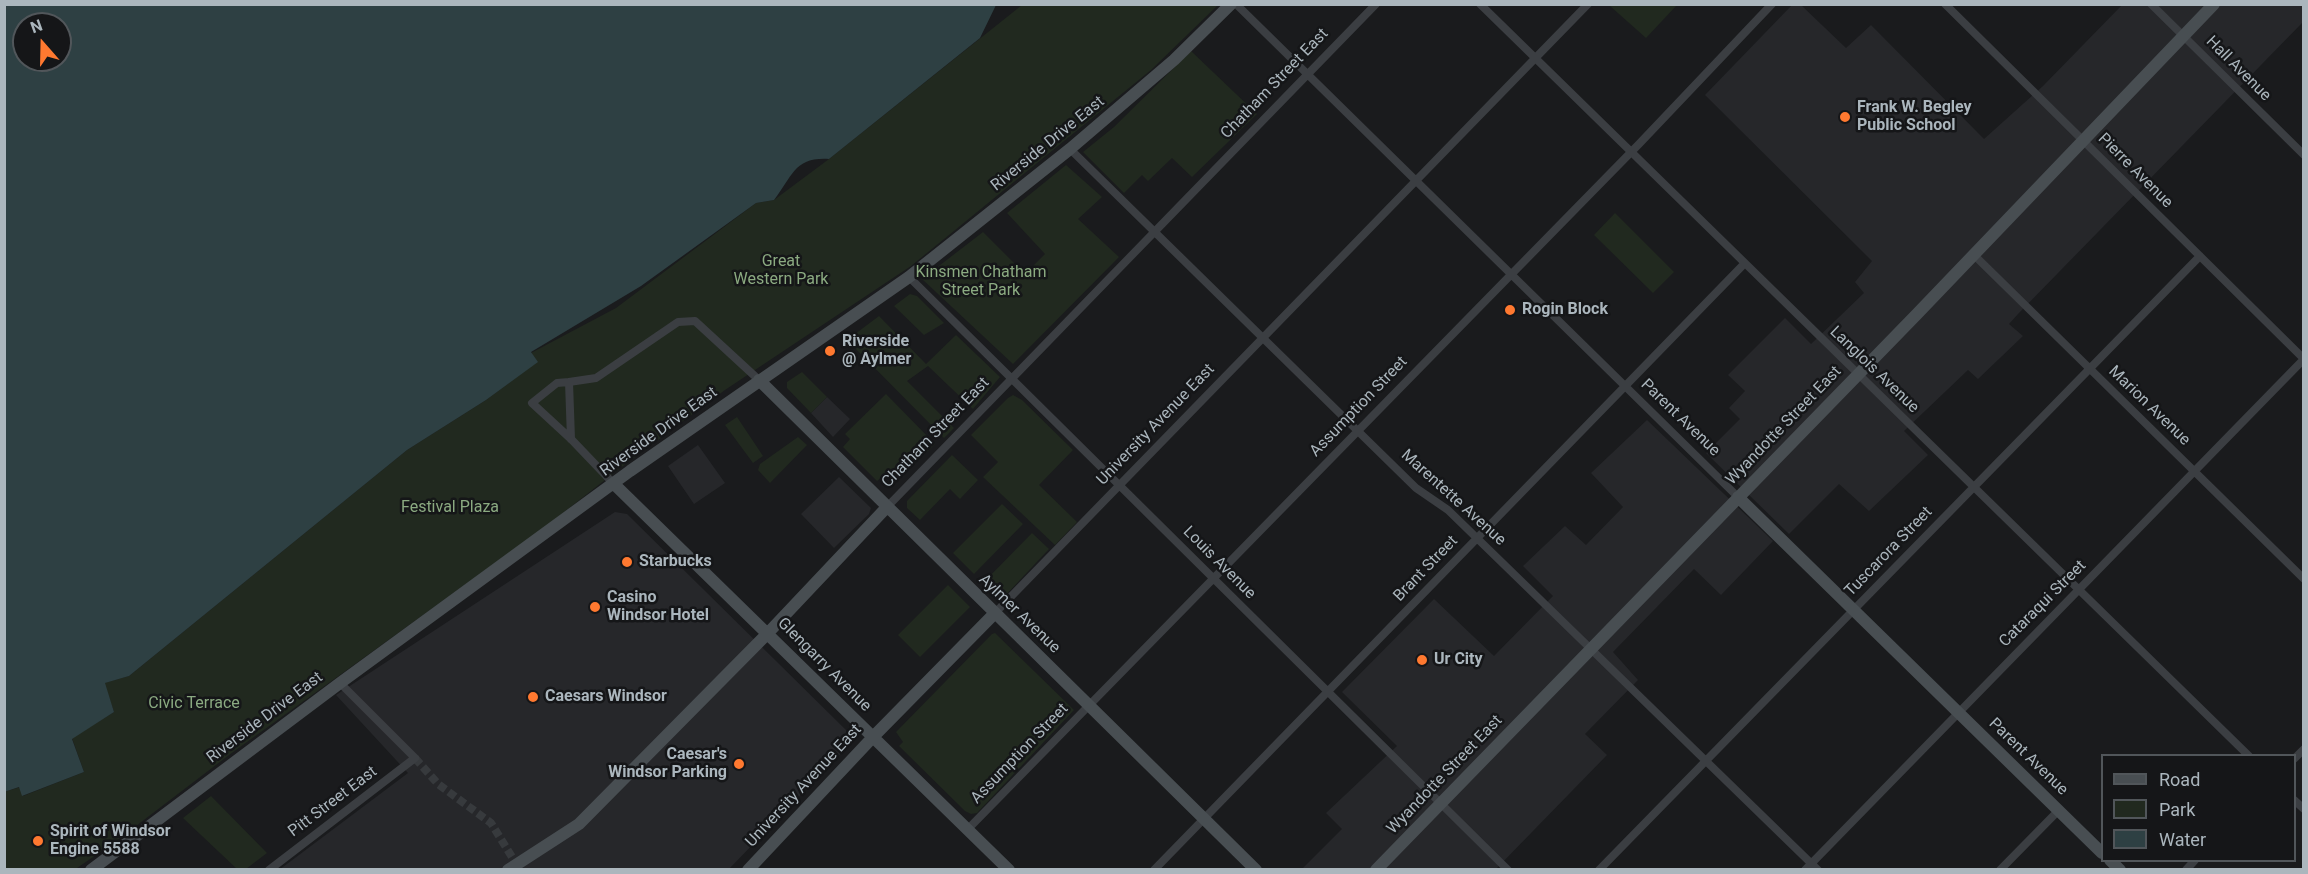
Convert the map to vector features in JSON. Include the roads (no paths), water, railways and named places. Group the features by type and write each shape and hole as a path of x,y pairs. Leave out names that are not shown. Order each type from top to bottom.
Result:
{"main road":[{"name":"Riverside Drive East","path":"91,870 340,683 614,484 759,380 909,277 1070,149 1174,60 1231,4"},
{"name":"Wyandotte Street East","path":"1376,870 2184,38 2214,4"},
{"name":"Aylmer Avenue","path":"759,380 1256,870"},
{"name":"Glengarry Avenue","path":"614,484 1009,870"},
{"name":"Parent Avenue","path":"1738,497 2101,851"},
{"name":"Chatham Street East","path":"516,868 579,824 768,633 887,507"},
{"name":"University Avenue East","path":"748,870 873,737 995,613"}],"street":[{"name":"Parent Avenue","path":"1236,4 1738,497"},
{"name":"Chatham Street East","path":"887,507 1376,4"},
{"name":"Langlois Avenue","path":"1480,4 2246,754"},
{"name":"University Avenue East","path":"995,613 1588,4"},
{"name":"Assumption Street","path":"968,829 1772,4"},
{"name":"Pierre Avenue","path":"1945,4 2304,359"},
{"name":"Hall Avenue","path":"2151,4 2304,155"},
{"name":"Marentette Avenue","path":"1070,149 1416,488 1448,510 1591,648 1811,867"},
{"name":"Marion Avenue","path":"1974,255 2304,579"},
{"name":"Tuscarora Street","path":"1599,870 2200,256"},
{"name":"Brant Street","path":"1154,870 1744,264"},
{"name":"Louis Avenue","path":"909,277 1508,870"},
{"path":"614,484 532,403 557,383 596,378 678,322 687,321 695,321 759,380"},
{"name":"Cataraqui Street","path":"1811,867 1958,712 2304,359"},
{"path":"569,382 571,439"},
{"name":"Pitt Street East","path":"269,870 415,758 340,683"},
{"path":"2000,870 2059,810"}],"water":[{"path":"5,4 996,5 980,38 829,159 817,159 801,165 774,200 756,203 641,286 531,352 538,362 486,400 407,450 129,676 105,683 114,712 72,739 84,772 22,796 19,787 4,792"}],"tunnel":[{"path":"415,758 438,784 491,823 517,865"}],"place":[{"name":"Frank W. Begley Public School","path":"1845,117"},
{"name":"Rogin Block","path":"1510,310"},
{"name":"Riverside @ Aylmer","path":"830,351"},
{"name":"Starbucks","path":"627,562"},
{"name":"Casino Windsor Hotel","path":"595,607"},
{"name":"Ur City","path":"1422,660"},
{"name":"Caesars Windsor","path":"533,697"},
{"name":"Caesar's Windsor Parking","path":"739,764"},
{"name":"Spirit of Windsor Engine 5588","path":"38,841"}],"park label":[{"name":"Great Western Park","path":"781,271"},
{"name":"Kinsmen Chatham Street Park","path":"981,282"},
{"name":"Festival Plaza","path":"450,508"},
{"name":"Civic Terrace","path":"194,704"}]}
